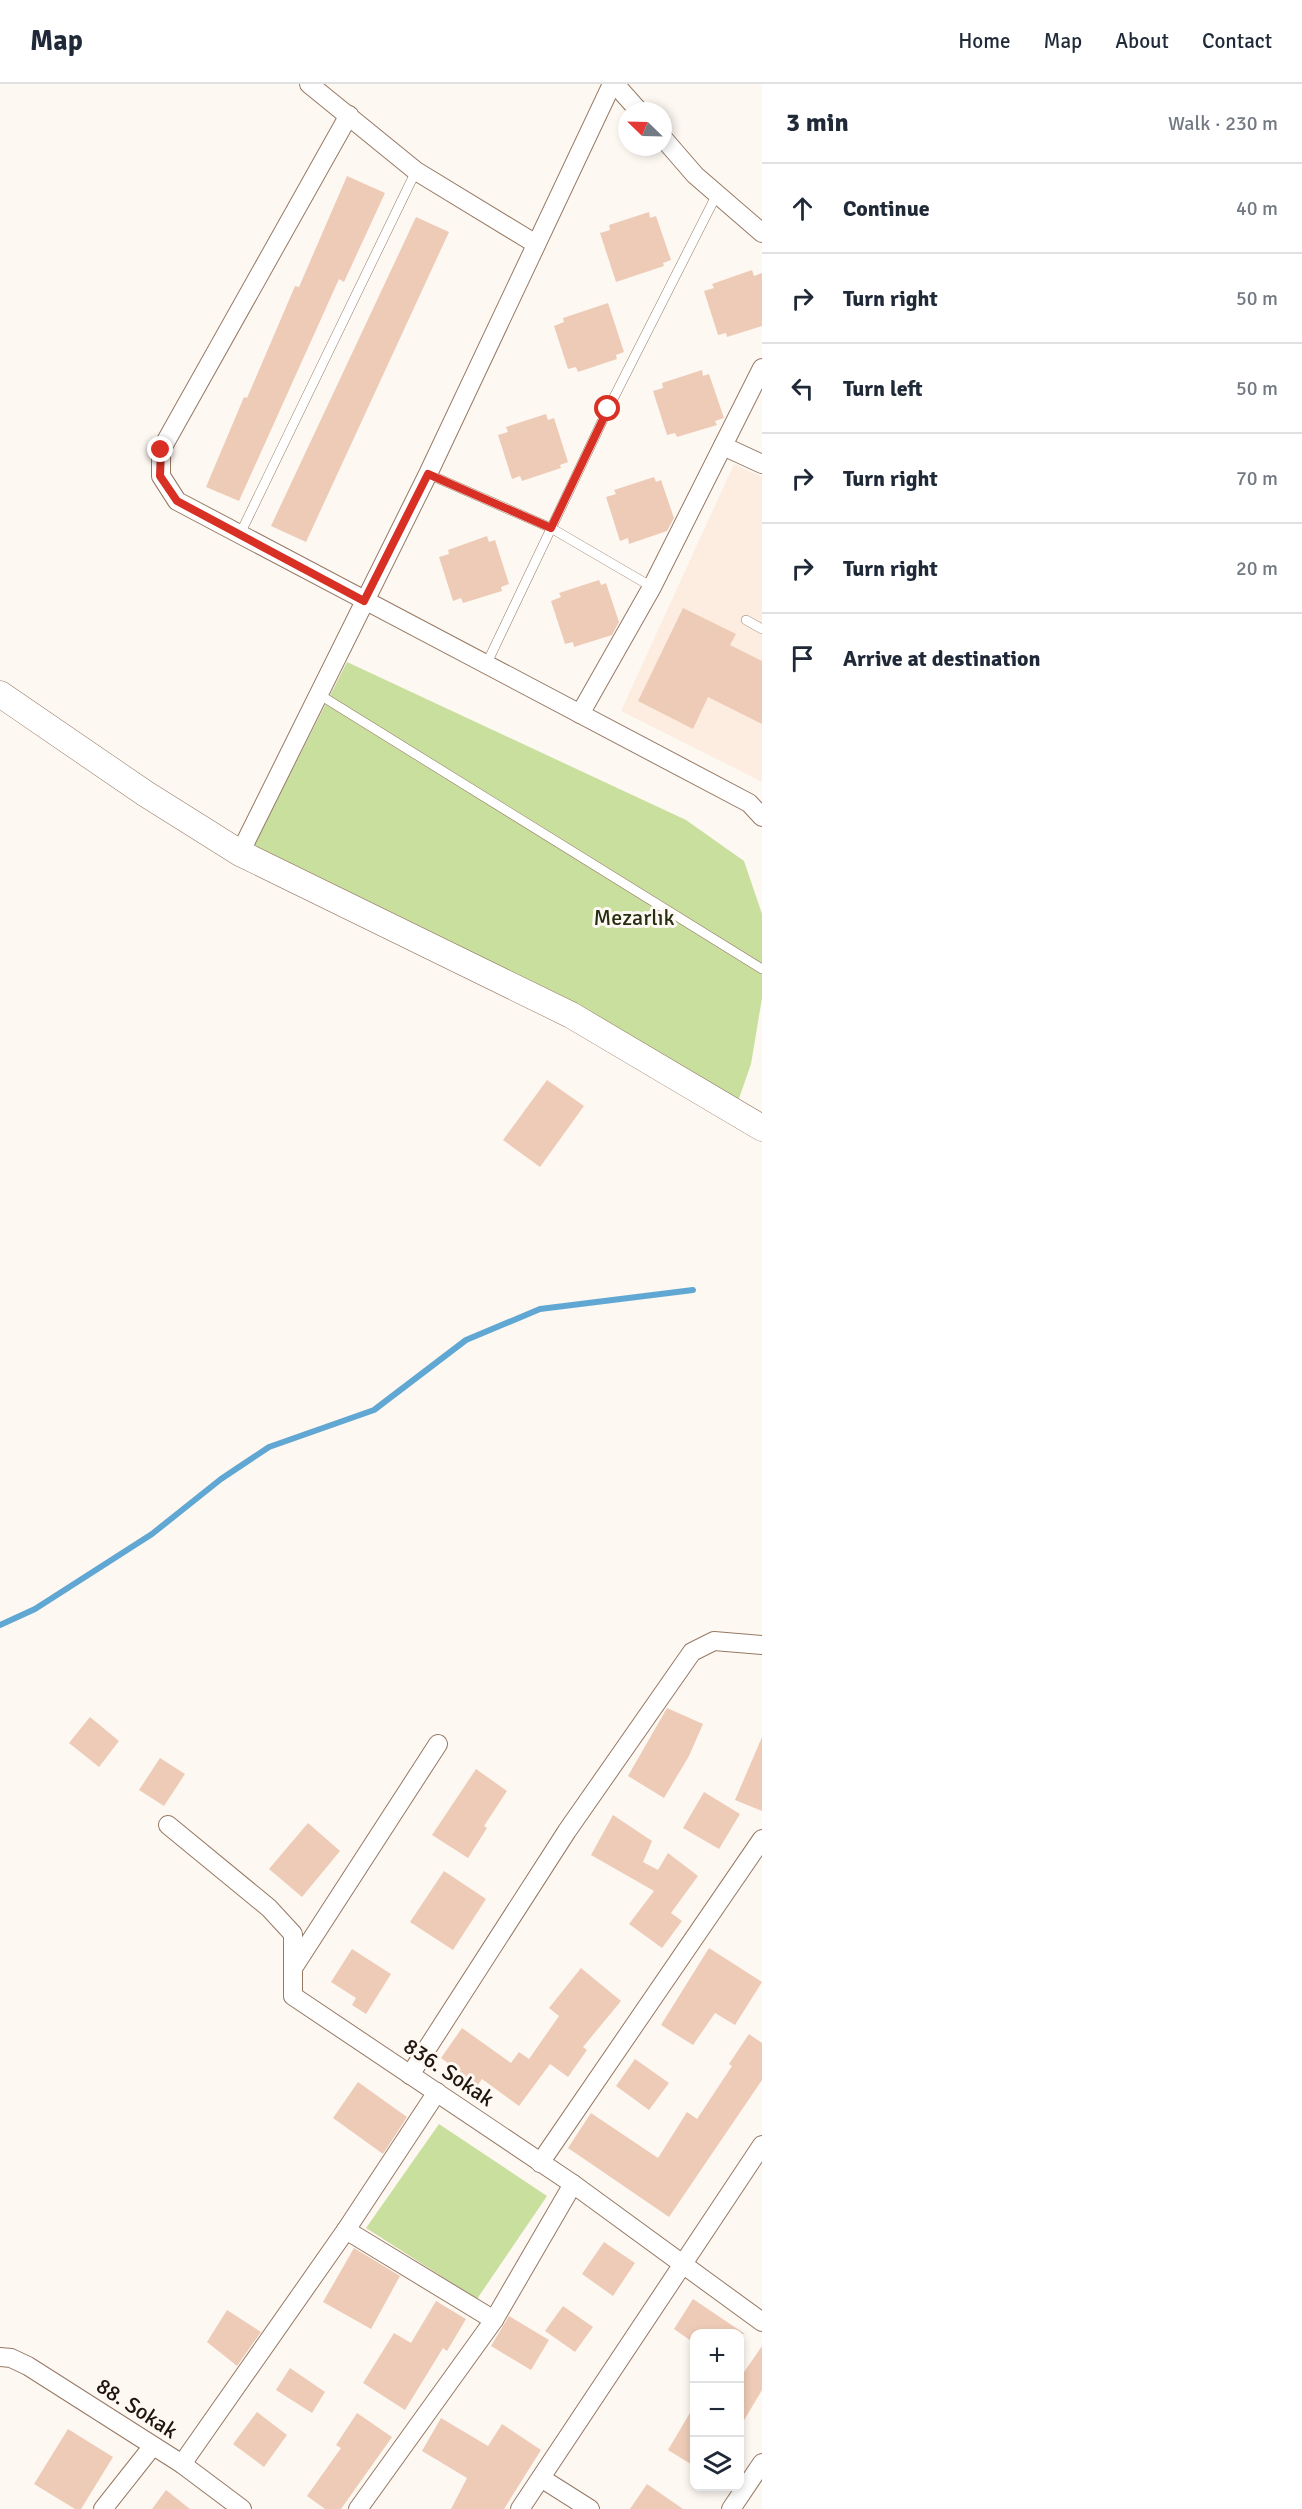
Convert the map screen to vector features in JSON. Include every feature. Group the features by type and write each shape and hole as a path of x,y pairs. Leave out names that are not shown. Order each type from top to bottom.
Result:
{"street":[{"path":"309,84 416,171 536,244"},
{"path":"240,853 428,474 613,84 630,102"},
{"path":"349,115 161,450 160,476 177,501 749,803 762,817"},
{"path":"672,148 695,175 762,233"},
{"path":"580,714 652,587 762,368"},
{"path":"723,446 762,464"},
{"path":"0,694 146,794 240,853 571,1016 762,1128"},
{"path":"411,2075 567,1831 692,1652 714,1641 762,1645"},
{"path":"294,1965 438,1744"},
{"name":"836. Sokak","path":"168,1825 269,1908 293,1934 293,1996 573,2184 762,2322"},
{"path":"540,2163 762,1839"},
{"path":"182,2464 346,2230 436,2092"},
{"path":"520,2509 762,2145"},
{"path":"358,2509 494,2320 573,2184"},
{"path":"346,2230 494,2320"},
{"name":"88. Sokak","path":"0,2357 11,2358 28,2366 182,2464 242,2509"},
{"path":"103,2509 152,2447"},
{"path":"731,2509 762,2463"},
{"path":"541,2478 590,2509"}],"lane":[{"path":"240,534 416,171"},
{"path":"486,665 551,528 717,194"},
{"path":"428,474 551,528 652,587"},
{"path":"746,620 762,629"},
{"path":"320,695 762,969"}],"shaded area":[{"path":"734,464 762,477 762,782 621,711"}],"green space":[{"name":"Mezarlık","path":"347,662 686,820 744,861 762,914 762,998 751,1064 736,1107 252,849"},
{"path":"439,2124 547,2196 477,2299 366,2228"}],"building":[{"path":"347,176 385,193 344,282 339,279 239,501 206,487 244,397 247,398 295,286 299,287"},
{"path":"649,212 650,218 656,216 671,260 663,263 664,266 616,282 600,233 610,230 609,225"},
{"path":"416,217 449,232 306,542 271,526"},
{"path":"752,270 754,276 762,273 762,326 727,337 726,333 718,335 704,291 714,288 712,284"},
{"path":"608,303 624,352 616,355 617,359 578,372 576,367 568,369 554,326 564,322 563,318"},
{"path":"702,370 703,376 709,374 724,418 715,421 717,425 677,437 675,433 667,435 653,391 663,388 662,383"},
{"path":"546,414 548,420 554,418 568,462 560,465 561,468 522,481 520,476 512,479 498,435 508,432 506,427"},
{"path":"654,477 656,482 661,480 674,518 667,531 629,544 628,538 620,541 606,497 616,494 614,490"},
{"path":"487,536 489,542 495,540 509,584 501,587 502,591 463,603 461,598 453,601 439,557 449,554 448,550"},
{"path":"599,580 601,585 606,583 619,622 612,635 574,647 573,642 565,644 551,601 561,597 559,593"},
{"path":"683,608 736,634 730,645 762,661 762,724 708,697 693,729 638,701"},
{"path":"547,1080 584,1106 540,1167 503,1140"},
{"path":"667,1708 703,1724 689,1756 664,1798 628,1776"},
{"path":"90,1717 119,1741 99,1767 69,1743"},
{"path":"762,1737 762,1811 735,1800"},
{"path":"160,1758 185,1774 164,1806 139,1790"},
{"path":"476,1769 507,1791 484,1826 487,1828 468,1858 432,1835"},
{"path":"704,1792 740,1814 719,1849 683,1828"},
{"path":"613,1815 652,1841 643,1862 658,1870 668,1853 698,1876 671,1913 682,1921 662,1948 629,1924 654,1891 591,1855"},
{"path":"308,1823 340,1851 302,1897 269,1869"},
{"path":"444,1871 486,1899 453,1950 410,1922"},
{"path":"709,1948 762,1982 735,2025 715,2013 693,2045 661,2025"},
{"path":"352,1949 391,1974 366,2014 352,2005 356,1998 331,1982"},
{"path":"581,1968 621,2001 583,2047 587,2050 568,2077 550,2064 519,2106 482,2079 473,2092 458,2081 463,2074 441,2058 462,2028 511,2063 519,2052 529,2059 559,2016 549,2008"},
{"path":"749,2034 762,2043 762,2080 669,2217 568,2148 591,2113 658,2158 687,2112 697,2119 732,2066 729,2064"},
{"path":"635,2059 669,2083 649,2110 616,2086"},
{"path":"358,2082 407,2117 383,2154 333,2118"},
{"path":"604,2242 635,2263 613,2296 582,2274"},
{"path":"354,2248 400,2276 371,2329 323,2302"},
{"path":"693,2299 738,2329 690,2329 690,2340 674,2329"},
{"path":"436,2301 466,2319 447,2351 443,2348 405,2410 363,2383 394,2333 411,2343"},
{"path":"563,2306 593,2327 575,2352 545,2331"},
{"path":"227,2310 261,2332 237,2366 207,2342"},
{"path":"509,2316 549,2340 531,2370 491,2346"},
{"path":"762,2346 762,2390 744,2420 744,2383 744,2372"},
{"path":"290,2368 325,2392 312,2413 276,2390"},
{"path":"257,2412 287,2435 264,2467 233,2444"},
{"path":"357,2413 392,2437 341,2509 325,2509 307,2496 341,2448 336,2445"},
{"path":"690,2413 690,2464 668,2450"},
{"path":"441,2418 488,2446 502,2424 541,2450 504,2509 451,2509 467,2478 422,2451"},
{"path":"68,2429 113,2457 81,2509 75,2509 34,2484"},
{"path":"647,2484 683,2509 630,2509"},
{"path":"166,2490 190,2509 152,2509"}],"waterway":[{"path":"0,1625 35,1609 152,1534 221,1479 269,1447 374,1410 466,1340 540,1309 693,1290"}],"route":[{"path":"161,450 160,476 177,501 364,601 428,474 551,528 608,409"}]}
